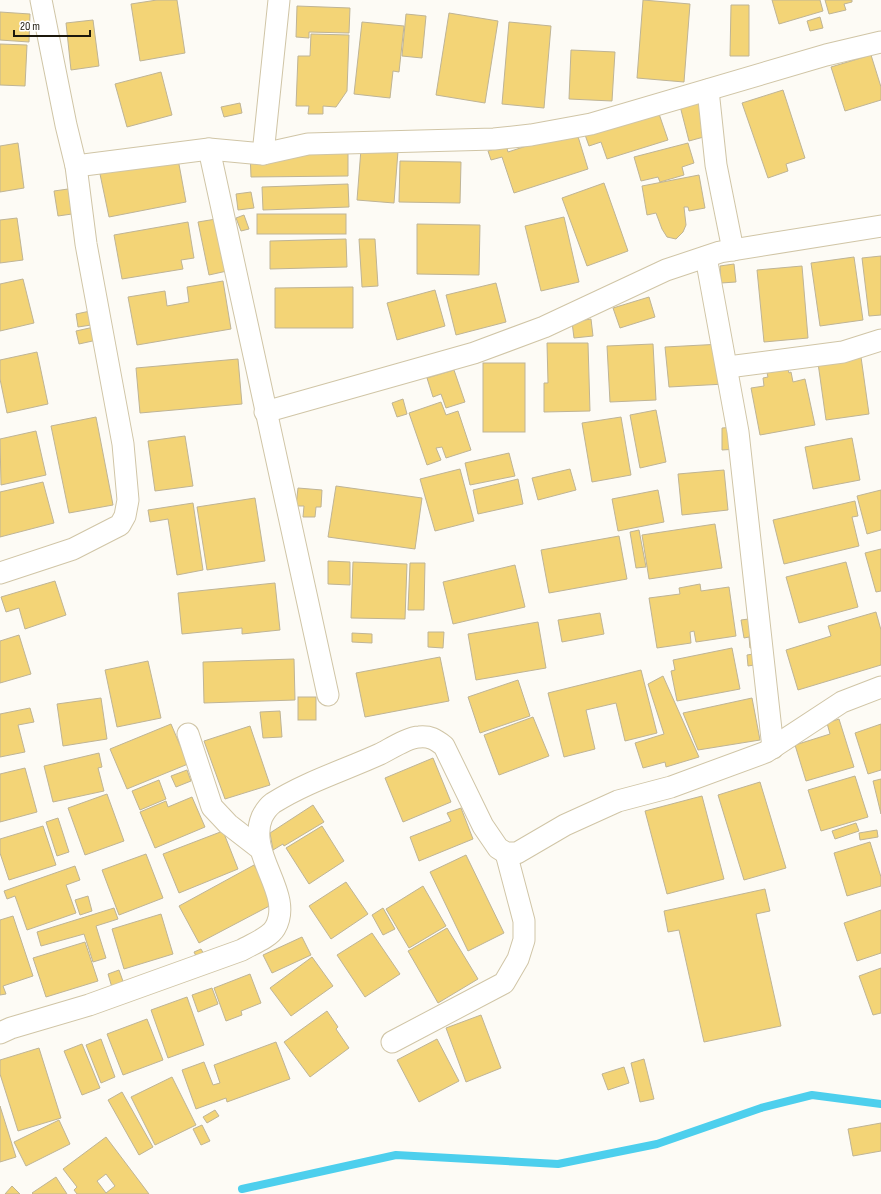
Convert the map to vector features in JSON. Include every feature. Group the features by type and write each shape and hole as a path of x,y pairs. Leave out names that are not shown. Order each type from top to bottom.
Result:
{"street":[{"path":"0,573 73,549 120,525 128,500 123,444 86,244 76,166 66,125 41,0"},
{"path":"263,154 279,0"},
{"path":"76,166 209,149 263,154 308,144 494,139 531,135 591,124 826,56 881,42"},
{"path":"708,90 716,165 734,250"},
{"path":"209,149 265,412 328,695"},
{"path":"265,412 474,353 544,327 666,270 706,257 734,250 881,226"},
{"path":"706,257 728,368 747,504 773,748"},
{"path":"728,368 843,352 881,340"},
{"path":"0,1033 11,1028 89,1004 242,950 262,939 275,928 279,913 277,890 259,848 259,832 262,817 272,804 325,776 348,768 418,737 433,738 444,746 483,826 498,848 506,852 518,852 564,825 618,801 671,787 766,752 842,702 881,687"},
{"path":"188,734 212,808 228,824 259,848"},
{"path":"392,1042 504,983 518,959 524,940 524,921 506,852"}],"building":[{"path":"157,0 177,0 185,53 140,61 131,4"},
{"path":"643,0 690,4 684,82 637,78"},
{"path":"772,0 820,0 823,11 779,24"},
{"path":"825,0 852,0 852,2 844,4 846,10 829,14"},
{"path":"731,5 749,5 749,56 730,56"},
{"path":"297,6 350,8 349,33 309,32 309,38 296,37"},
{"path":"0,12 30,14 29,42 0,40"},
{"path":"449,13 498,21 485,103 436,95"},
{"path":"406,14 426,16 422,58 402,56"},
{"path":"820,17 823,28 810,31 807,21"},
{"path":"93,20 99,66 71,70 66,23"},
{"path":"362,22 404,26 399,72 393,71 390,98 354,94"},
{"path":"509,22 551,26 544,108 502,104"},
{"path":"311,34 349,35 347,91 336,107 323,106 323,114 308,114 309,106 296,106 298,56 310,56"},
{"path":"0,44 27,45 25,86 0,85"},
{"path":"571,50 615,52 612,101 569,99"},
{"path":"871,55 881,87 881,100 845,111 831,67"},
{"path":"161,72 172,115 127,127 115,84"},
{"path":"783,90 805,158 786,164 788,171 768,178 742,103"},
{"path":"702,100 711,135 689,141 680,106"},
{"path":"240,103 242,113 224,117 221,107"},
{"path":"657,108 668,140 607,159 601,142 589,146 584,132"},
{"path":"576,130 588,169 514,193 502,157 491,160 488,151 506,145 508,152"},
{"path":"18,143 24,188 0,192 0,146"},
{"path":"688,143 694,163 682,167 684,175 660,182 658,177 641,181 634,157"},
{"path":"361,149 398,151 394,203 357,200"},
{"path":"348,151 348,176 251,177 250,152"},
{"path":"178,159 186,202 109,217 100,174"},
{"path":"400,161 461,162 460,203 399,202"},
{"path":"699,175 705,208 689,211 688,207 684,207 686,225 683,232 676,239 667,237 662,229 656,213 647,215 642,186"},
{"path":"604,183 628,251 587,266 562,198"},
{"path":"348,184 349,207 263,210 262,187"},
{"path":"75,188 79,213 58,216 54,191"},
{"path":"251,192 254,208 238,210 236,194"},
{"path":"257,214 346,214 346,234 257,234"},
{"path":"244,215 249,229 241,231 236,218"},
{"path":"564,217 579,282 541,291 525,226"},
{"path":"17,218 23,260 0,263 0,220"},
{"path":"216,219 227,271 209,275 198,222"},
{"path":"188,222 194,258 181,260 183,269 122,279 114,235"},
{"path":"417,224 480,225 479,275 417,274"},
{"path":"346,239 347,267 270,269 270,241"},
{"path":"359,239 375,239 378,286 362,287"},
{"path":"881,256 881,315 869,316 862,258"},
{"path":"854,257 863,320 820,326 811,263"},
{"path":"734,264 736,282 721,283 720,266"},
{"path":"802,266 808,338 764,342 757,270"},
{"path":"23,279 34,323 0,331 0,284"},
{"path":"223,281 231,329 137,345 128,297 165,291 167,306 189,302 187,287"},
{"path":"496,283 506,322 456,335 446,295"},
{"path":"353,287 353,328 275,328 275,288"},
{"path":"435,290 445,326 397,340 387,303"},
{"path":"649,297 655,317 620,328 613,308"},
{"path":"95,310 98,324 78,327 76,314"},
{"path":"591,319 593,336 574,338 572,322"},
{"path":"94,327 97,340 79,344 76,331"},
{"path":"547,343 588,343 590,411 544,412 544,383 548,383"},
{"path":"653,344 656,400 610,402 607,346"},
{"path":"722,344 725,384 669,387 665,347"},
{"path":"37,352 48,404 7,413 0,379 0,360"},
{"path":"861,357 869,414 826,420 818,363"},
{"path":"238,359 242,404 140,413 136,368"},
{"path":"483,363 525,363 525,432 483,432"},
{"path":"788,369 789,373 791,372 793,382 805,379 815,425 760,435 751,388 764,386 763,378 768,377 767,373"},
{"path":"454,370 465,402 446,408 441,394 433,397 427,378"},
{"path":"403,399 407,414 397,417 392,403"},
{"path":"441,402 446,415 458,411 471,450 446,458 442,447 436,448 441,460 427,465 409,413"},
{"path":"656,410 666,462 640,468 630,415"},
{"path":"96,417 113,505 69,513 51,426"},
{"path":"621,417 631,475 592,482 582,423"},
{"path":"737,427 737,449 722,450 722,428"},
{"path":"36,431 46,475 1,485 0,439"},
{"path":"185,436 193,486 155,491 148,441"},
{"path":"852,438 860,480 813,489 805,447"},
{"path":"509,453 515,476 470,485 465,463"},
{"path":"460,469 474,521 435,531 420,479"},
{"path":"570,469 576,490 538,500 532,478"},
{"path":"724,470 728,510 682,515 678,474"},
{"path":"518,479 523,504 478,514 473,490"},
{"path":"43,482 54,523 0,537 0,492"},
{"path":"336,486 422,498 415,549 328,537"},
{"path":"298,488 322,490 321,507 316,507 315,517 303,517 304,506 296,506"},
{"path":"658,490 664,522 618,531 612,499"},
{"path":"881,490 881,530 867,534 857,496"},
{"path":"255,498 265,561 207,570 197,507"},
{"path":"855,501 858,516 852,517 859,546 784,564 773,520"},
{"path":"193,503 203,570 177,575 168,519 150,522 148,510"},
{"path":"715,524 722,568 649,579 642,535"},
{"path":"639,530 646,567 636,568 630,532"},
{"path":"619,536 627,579 549,593 541,550"},
{"path":"881,549 881,591 876,592 865,553"},
{"path":"328,561 350,562 350,585 328,584"},
{"path":"353,562 407,564 405,619 351,618"},
{"path":"846,562 858,607 799,623 786,577"},
{"path":"410,563 425,563 424,610 408,610"},
{"path":"515,565 525,607 453,624 443,582"},
{"path":"55,581 66,615 25,629 19,608 6,612 1,597"},
{"path":"275,583 280,630 242,634 242,628 182,634 178,593"},
{"path":"700,584 701,591 729,587 736,636 696,642 694,631 690,632 691,643 657,648 649,598 680,594 679,588"},
{"path":"876,612 881,630 881,665 798,690 786,650 831,636 828,626"},
{"path":"600,613 604,634 562,642 558,620"},
{"path":"756,618 760,647 750,648 749,637 744,638 741,620"},
{"path":"538,622 546,668 476,680 468,634"},
{"path":"428,632 444,632 443,648 428,647"},
{"path":"352,633 372,634 372,643 352,642"},
{"path":"19,635 31,674 0,683 0,641"},
{"path":"732,648 740,689 677,701 671,671 675,670 673,660"},
{"path":"759,653 760,664 748,666 747,655"},
{"path":"440,657 449,701 365,717 356,673"},
{"path":"294,659 295,700 204,703 203,662"},
{"path":"148,661 161,718 117,727 105,670"},
{"path":"641,670 657,733 625,741 616,703 586,710 595,749 564,757 548,693"},
{"path":"663,676 699,757 666,767 665,762 643,768 635,743 664,734 648,684"},
{"path":"518,680 530,716 480,733 468,697"},
{"path":"298,697 316,697 316,720 298,720"},
{"path":"101,698 107,739 63,746 57,704"},
{"path":"752,698 760,740 698,750 683,713"},
{"path":"30,708 34,722 18,725 25,752 0,757 0,714"},
{"path":"280,711 282,737 263,738 260,712"},
{"path":"533,717 549,756 499,775 484,735"},
{"path":"839,719 854,767 806,781 795,745 830,734 827,723"},
{"path":"171,724 188,764 127,789 110,749"},
{"path":"881,724 881,770 868,774 855,733"},
{"path":"250,726 270,785 225,799 204,741"},
{"path":"99,753 102,767 98,768 104,791 53,802 44,766"},
{"path":"433,758 451,802 403,822 385,778"},
{"path":"25,768 37,812 0,822 0,774"},
{"path":"187,770 191,781 176,787 171,776"},
{"path":"855,776 868,817 821,831 808,790"},
{"path":"881,779 881,814 873,781"},
{"path":"159,780 166,799 140,810 132,791"},
{"path":"760,782 786,868 744,880 718,795"},
{"path":"107,794 124,841 85,855 68,808"},
{"path":"702,796 724,879 667,894 645,811"},
{"path":"192,797 205,827 155,848 140,812 166,801 168,807"},
{"path":"313,805 324,822 284,846 283,844 273,850 270,833"},
{"path":"461,808 473,839 419,861 410,837 451,821 447,813"},
{"path":"58,818 69,852 57,856 46,822"},
{"path":"856,823 859,831 835,839 832,831"},
{"path":"43,826 56,865 9,880 0,853 0,839"},
{"path":"322,826 344,861 309,884 286,848"},
{"path":"877,830 878,837 860,840 859,833"},
{"path":"223,831 238,869 179,893 163,854"},
{"path":"870,842 881,877 881,886 847,896 834,853"},
{"path":"146,854 163,898 119,915 102,870"},
{"path":"466,855 504,933 468,951 430,872"},
{"path":"254,865 275,903 199,943 179,906"},
{"path":"75,866 80,880 66,885 76,913 27,930 15,896 7,899 4,891"},
{"path":"346,882 368,914 331,939 309,906"},
{"path":"423,886 446,926 409,948 386,909"},
{"path":"765,889 770,911 756,914 781,1026 704,1042 679,930 668,932 664,911"},
{"path":"88,896 92,911 80,915 75,900"},
{"path":"114,908 118,919 96,926 106,958 93,962 84,934 41,946 37,932"},
{"path":"383,908 395,929 383,935 372,915"},
{"path":"881,910 881,953 857,961 844,923"},
{"path":"161,914 173,954 124,969 112,929"},
{"path":"13,916 33,976 3,986 6,994 0,995 0,920"},
{"path":"447,928 478,979 438,1003 408,951"},
{"path":"372,933 400,974 365,997 337,955"},
{"path":"302,937 311,955 272,973 263,955"},
{"path":"85,942 98,981 46,997 33,958"},
{"path":"201,949 206,958 199,962 194,952"},
{"path":"312,957 333,986 291,1016 270,988"},
{"path":"881,968 881,1013 873,1015 859,976"},
{"path":"119,970 125,987 113,991 108,974"},
{"path":"250,974 261,1003 241,1011 242,1015 226,1021 214,988"},
{"path":"212,988 218,1004 198,1012 192,995"},
{"path":"187,997 204,1045 168,1058 151,1010"},
{"path":"327,1011 338,1027 336,1029 349,1048 310,1077 284,1042"},
{"path":"481,1015 501,1068 466,1082 446,1028"},
{"path":"147,1019 163,1060 123,1075 107,1034"},
{"path":"101,1039 115,1077 101,1083 86,1045"},
{"path":"437,1039 459,1081 419,1102 397,1060"},
{"path":"276,1042 290,1079 227,1102 226,1098 196,1109 182,1070 204,1062 213,1085 220,1083 214,1065"},
{"path":"82,1044 100,1088 82,1095 64,1051"},
{"path":"39,1048 61,1118 18,1131 0,1074 0,1060"},
{"path":"644,1059 654,1099 640,1102 631,1063"},
{"path":"624,1067 629,1083 608,1090 602,1074"},
{"path":"172,1077 196,1125 155,1145 131,1097"},
{"path":"122,1092 153,1147 139,1155 108,1100"},
{"path":"0,1106 16,1157 0,1162"},
{"path":"215,1110 219,1116 207,1123 203,1117"},
{"path":"59,1120 70,1144 26,1166 14,1142"},
{"path":"881,1123 881,1151 853,1156 848,1129"},
{"path":"202,1125 210,1141 201,1145 193,1129"},
{"path":"106,1137 149,1194 77,1194 74,1190 77,1187 63,1169","holes":["106,1174 115,1186 106,1193 97,1181"]},
{"path":"56,1177 67,1194 32,1193"},
{"path":"12,1186 20,1194 5,1194"}],"waterway":[{"path":"242,1189 396,1155 558,1164 657,1144 761,1108 812,1095 881,1104"}]}
